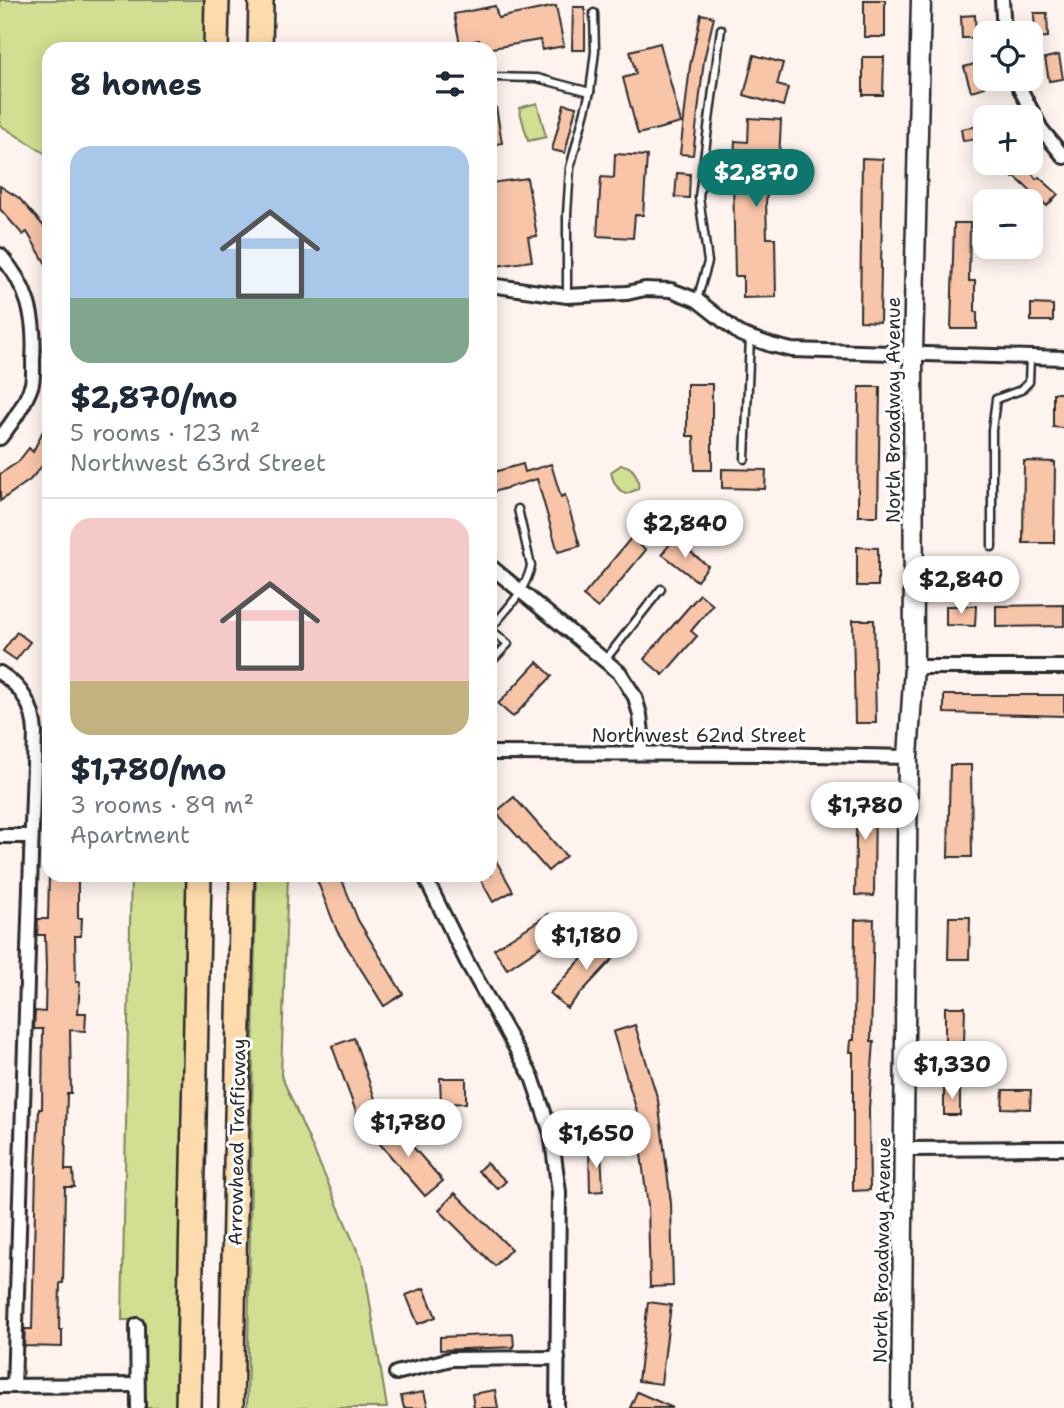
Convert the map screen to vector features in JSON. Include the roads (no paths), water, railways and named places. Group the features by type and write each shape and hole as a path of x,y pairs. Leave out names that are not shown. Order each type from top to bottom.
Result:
{"highway":[{"path":"216,42 217,0"},
{"path":"260,42 261,0"},
{"path":"188,1408 199,882"},
{"name":"Arrowhead Trafficway","path":"231,1408 242,882"}],"street":[{"name":"North Broadway Avenue","path":"901,1408 908,757 914,667 913,353 921,0"},
{"path":"1002,0 1003,21"},
{"path":"1021,91 1041,129 1064,157"},
{"path":"0,254 15,272 30,304 34,342 32,385 19,412 0,438"},
{"path":"497,286 568,296 663,289 697,300 740,334 771,345 814,353 1064,358"},
{"path":"497,572 620,673 635,697 642,725 640,753"},
{"path":"914,667 1064,667"},
{"path":"0,673 21,690 30,706 35,724 14,1386"},
{"name":"Northwest 62nd Street","path":"497,753 908,757"},
{"path":"0,835 30,836"},
{"path":"427,882 467,962 532,1077 551,1133 559,1192 557,1408"},
{"path":"904,1149 1064,1148"},
{"path":"137,1325 138,1408"},
{"path":"396,1373 451,1359 558,1358"},
{"path":"0,1386 137,1385"}],"lane":[{"path":"568,296 570,168 590,92 595,51 594,13"},
{"path":"697,300 708,262 699,197 721,29"},
{"path":"497,77 537,78 590,92"},
{"path":"745,459 750,337"},
{"path":"992,547 992,430 996,399 1021,390 1030,382 1030,358"},
{"path":"497,621 522,592 531,566 517,509"},
{"path":"605,660 661,589"},
{"path":"497,635 508,644 497,656"}]}
